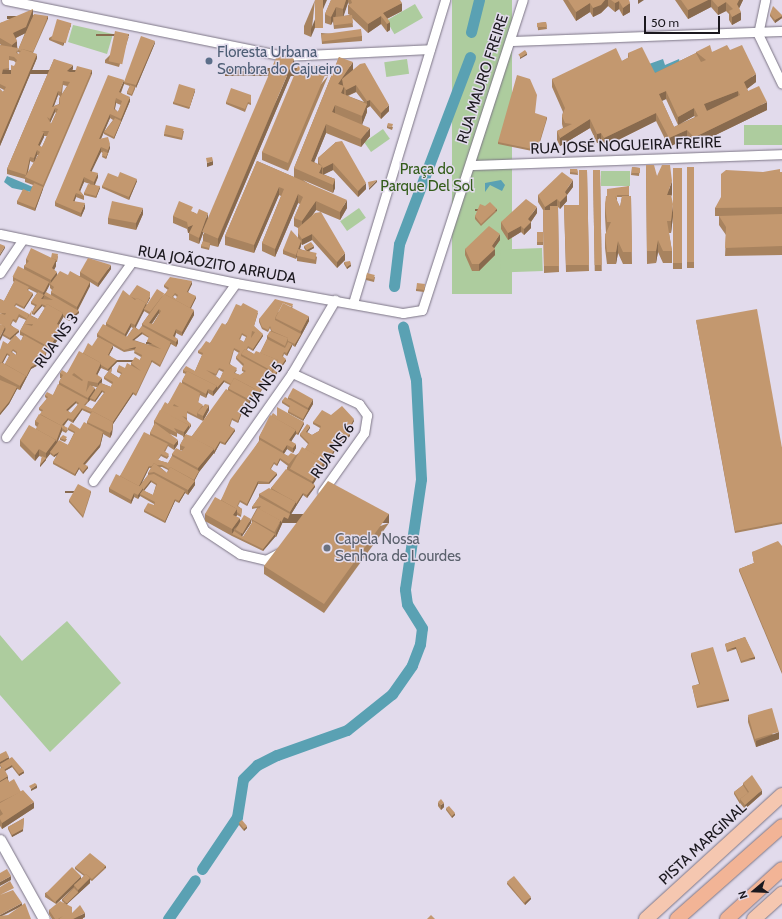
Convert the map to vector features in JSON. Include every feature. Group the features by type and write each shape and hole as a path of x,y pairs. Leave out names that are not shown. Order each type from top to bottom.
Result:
{"highway":[{"path":"677,919 782,826"},
{"path":"727,919 782,869"}],"main road":[{"name":"PISTA MARGINAL","path":"646,919 782,795"},
{"path":"754,919 782,894"}],"street":[{"path":"6,0 284,56 430,49"},
{"path":"353,303 445,0"},
{"name":"RUA MAURO FREIRE","path":"427,304 523,0"},
{"path":"765,0 758,34 782,84"},
{"path":"510,41 758,34 782,32"},
{"name":"RUA JOSÉ NOGUEIRA FREIRE","path":"471,165 782,154"},
{"name":"RUA JOÃOZITO ARRUDA","path":"0,234 131,263 403,313 422,310 427,304"},
{"path":"0,272 23,239"},
{"name":"RUA NS 3","path":"6,436 131,263"},
{"path":"93,481 236,283"},
{"name":"RUA NS 5","path":"288,541 278,554 266,560 240,554 204,530 195,511 206,493 292,373 335,300"},
{"name":"RUA NS 6","path":"292,373 359,404 368,421 364,433 314,502"},
{"path":"0,840 44,919"}],"green space":[{"path":"452,0 512,0 512,294 452,294"},
{"path":"415,4 423,18 394,34 386,20"},
{"path":"73,25 113,34 107,54 68,42"},
{"path":"407,59 409,74 386,77 384,62"},
{"path":"744,125 782,125 782,145 744,145"},
{"path":"383,129 390,139 371,152 364,142"},
{"path":"601,171 630,171 630,186 601,186"},
{"path":"359,208 366,218 347,231 340,221"},
{"path":"542,248 543,271 501,272 500,249"},
{"path":"67,621 121,683 50,752 0,695 0,635 22,661"}],"water":[{"path":"663,59 665,65 679,59 680,63 655,74 649,64"},
{"path":"7,176 33,187 31,192 12,188 4,182"},
{"path":"501,180 505,185 502,191 490,185 485,192 485,183"}],"building":[{"path":"315,0 323,0 323,28 315,28"},
{"path":"331,0 346,0 343,9 336,7 331,17 325,14"},
{"path":"351,0 400,0 402,3 383,13 390,22 387,24 381,16 368,24 348,5 352,3"},
{"path":"568,0 605,0 601,5 593,8 590,3 576,12"},
{"path":"611,0 629,0 630,3 623,8 619,1 615,3"},
{"path":"681,0 708,0 688,10"},
{"path":"712,0 739,0 737,4 741,12 732,17 729,11 733,9 726,2 718,7"},
{"path":"773,6 782,15 775,20 770,14"},
{"path":"33,9 26,27 13,33 17,41 12,45 0,38 0,23"},
{"path":"34,14 48,16 33,52 22,49 21,51 18,50"},
{"path":"352,15 353,23 334,25 333,17"},
{"path":"57,19 71,23 66,43 51,39"},
{"path":"546,22 547,27 537,27 537,23"},
{"path":"361,29 362,36 322,41 321,35"},
{"path":"115,31 129,34 122,64 109,61"},
{"path":"141,36 155,41 136,85 124,82"},
{"path":"0,45 18,48 16,53 19,54 22,49 37,54 0,141 0,89 3,92 6,87 0,84","holes":["9,56 14,57 17,60 14,66 11,65 11,74 2,74 3,69 9,68"]},
{"path":"710,45 712,52 727,45 730,50 742,45 756,74 744,82 748,91 759,86 767,102 697,136 696,139 687,130 669,138 656,113 604,138 601,133 597,134 590,119 560,138 557,131 572,124 565,123 562,116 565,108 552,79 616,48 622,61 629,57 628,53 642,47 655,73 696,53 701,62 706,60 696,52","holes":["666,91 678,117 694,108 698,116 674,127 659,94","738,91 740,95 707,111 704,104"]},
{"path":"525,50 527,53 521,58 518,54"},
{"path":"278,52 294,59 218,238 202,232"},
{"path":"339,57 353,62 338,84 344,86 341,93 367,104 362,116 335,105 332,112 370,128 361,139 326,124 311,161 322,166 319,173 335,179 333,185 294,168"},
{"path":"54,59 73,65 67,71 70,72 75,72 77,66 92,70 43,185 25,177 40,152 37,150 34,158 30,157 26,175 7,169","holes":["63,81 70,82 59,99 60,104 52,107 58,91 61,92","55,108 58,109 51,124 47,117 50,119","41,131 49,131 42,147 38,145 44,132"]},
{"path":"365,63 389,105 381,113 370,100 367,101 356,85 346,90 343,85 342,79 360,64"},
{"path":"321,65 328,68 288,163 262,152 298,66"},
{"path":"108,75 124,80 119,92 130,97 121,119 110,114 99,139 108,137 110,144 108,150 101,147 90,171 98,173 94,182 84,177 79,190 84,196 76,193 73,201 85,203 81,213 55,202","holes":["116,98 122,101 118,112 114,109"]},
{"path":"517,75 530,79 537,95 535,113 547,117 537,150 498,142"},
{"path":"179,84 195,89 190,107 173,102"},
{"path":"130,85 135,87 132,94 127,92"},
{"path":"231,88 251,95 251,103 248,102 245,109 226,102"},
{"path":"115,118 121,121 114,137 104,132"},
{"path":"388,123 393,124 392,127 387,126"},
{"path":"166,125 184,129 182,138 164,134"},
{"path":"593,140 595,143 584,148 583,145"},
{"path":"342,141 366,183 358,191 333,163 323,168 319,163 318,158 336,142"},
{"path":"639,142 643,142 643,147 639,147"},
{"path":"103,151 108,153 106,157 102,155"},
{"path":"212,157 213,161 207,163 206,158"},
{"path":"257,161 347,200 340,212 316,201 302,221 294,218 303,197 298,194 275,249 262,243 284,189 279,187 254,245 225,236"},
{"path":"646,165 654,165 657,176 662,165 670,165 672,181 667,195 671,195 673,204 671,221 667,221 672,251 663,251 658,240 656,251 647,251"},
{"path":"632,167 640,168 640,173 632,173"},
{"path":"687,167 694,167 694,262 687,262"},
{"path":"673,168 682,168 682,263 673,263"},
{"path":"570,169 577,169 578,173 570,172"},
{"path":"780,169 780,172 782,172 782,207 715,208 721,197 721,174 726,170 763,172"},
{"path":"579,170 587,170 589,265 566,265 564,205 579,205"},
{"path":"593,170 600,170 602,265 595,265"},
{"path":"120,172 137,179 129,197 102,186 108,173 118,177"},
{"path":"562,172 573,180 565,192 567,195 560,202 557,199 545,207 538,195"},
{"path":"377,180 369,188 368,182"},
{"path":"34,183 43,187 35,208 17,201 23,189 30,192"},
{"path":"88,184 100,186 96,196 84,193"},
{"path":"629,186 629,195 617,195 617,198 615,196 607,196 607,189"},
{"path":"606,196 615,196 620,207 622,196 631,196 632,252 623,252 618,241 616,252 607,252 605,235 611,222 607,222 605,205"},
{"path":"526,199 537,207 528,219 531,222 524,229 521,226 508,233 501,222"},
{"path":"112,201 143,208 136,223 108,218"},
{"path":"179,201 193,207 191,211 197,214 199,209 208,213 199,238 189,233 193,225 188,227 187,222 173,216"},
{"path":"490,202 497,209 481,224 475,216 480,204 485,206"},
{"path":"550,206 558,206 559,266 544,266 543,210 550,210"},
{"path":"321,212 345,253 337,262 312,234 302,239 298,233 298,228 315,213"},
{"path":"782,214 782,246 725,248 726,227 719,216"},
{"path":"489,226 500,234 492,246 495,249 479,264 472,264 465,249"},
{"path":"291,230 301,241 296,255 283,250"},
{"path":"537,232 543,232 543,242 537,242"},
{"path":"203,241 210,243 209,248 201,246"},
{"path":"311,242 314,246 307,250 304,246"},
{"path":"0,244 5,246 0,254"},
{"path":"31,248 56,260 52,268 57,272 51,280 24,266 29,261 26,259"},
{"path":"298,249 317,253 315,260 297,256"},
{"path":"52,253 58,254 57,260 51,258"},
{"path":"88,258 111,265 98,283 80,272"},
{"path":"350,261 351,264 347,267 344,262"},
{"path":"18,266 49,282 44,293 13,277"},
{"path":"60,271 68,275 70,271 90,282 77,307 51,292 54,287 50,284"},
{"path":"367,273 375,275 374,280 366,278"},
{"path":"170,277 192,281 187,292 196,296 190,308 164,294 150,312 144,309 157,289 165,294 169,288 164,285","holes":["175,293 178,295 176,299 172,297"]},
{"path":"15,280 29,287 27,290 33,293 24,307 16,303 14,306 29,314 27,319 19,314 16,320 13,319 10,325 19,330 10,338 3,334 6,329 0,324 0,299 4,301"},
{"path":"417,283 425,284 424,290 416,289"},
{"path":"137,285 150,292 146,305 146,303 137,298 136,299 129,296"},
{"path":"123,290 135,300 137,298 146,303 135,325 131,323 125,334 106,323"},
{"path":"38,292 44,295 46,292 79,311 69,319 63,315 63,313 47,304 46,306 42,304 34,313 32,312 37,305 31,302","holes":["44,295 53,300 41,299"]},
{"path":"164,294 194,310 182,332 176,329 173,336 178,339 176,342 142,324","holes":["159,309 161,311 153,324 149,323"]},
{"path":"275,299 293,304 292,307 283,303 275,320 301,334 295,344 288,341 288,338 272,331 270,326 268,330 262,327 259,319"},
{"path":"243,303 258,311 254,326 263,334 253,349 248,346 241,356 271,372 259,393 255,391 255,389 234,378 231,384 224,380 217,388 217,386 183,370 186,366 195,371 203,353 198,351 206,341 210,343 222,323 226,325 236,304 241,306","holes":["252,331 255,332 251,338","242,333 247,336 244,342 239,339","234,348 240,351 236,357 244,364 242,369 246,371 240,375 234,373 237,368 229,364","219,368 224,370 220,379 206,370 216,374"]},
{"path":"283,303 309,316 301,331 275,318"},
{"path":"47,304 63,313 57,324 64,327 49,347 20,331 32,310 31,316 38,319"},
{"path":"757,309 782,448 782,522 735,531 696,320"},
{"path":"0,324 5,327 0,337"},
{"path":"103,324 127,337 134,327 139,330 142,326 171,342 160,365 152,360 136,394 133,392 113,422 92,411 91,412 82,408 73,420 68,418 62,425 68,428 66,431 62,428 62,426 40,414 43,410 39,408 48,397 45,395 47,392 53,395 58,384 88,400 84,405 92,409 105,392 102,390 95,400 90,398 100,383 111,387 113,382 104,377 112,367 111,373 119,378 122,373 117,370 119,365 125,368 127,363 141,371 131,363 135,357 140,360 142,355 134,351 136,347 124,350 97,334","holes":["142,332 149,337 147,341 161,349 132,340","76,401 79,403 71,413 66,410"]},
{"path":"270,331 288,338 285,346 267,336"},
{"path":"15,335 21,341 24,335 47,348 44,360 31,367 26,377 5,364 10,355 7,353 0,363 0,350 3,341 8,344","holes":["13,349 17,352 16,355 11,352"]},
{"path":"98,337 113,345 108,355 117,360 108,369 101,365 101,363 83,353 88,343 92,346"},
{"path":"267,339 285,348 288,342 292,344 287,353 284,352 282,356 286,359 275,374 272,373 278,360 260,353"},
{"path":"245,349 254,354 256,351 278,360 272,371 241,354"},
{"path":"79,351 101,363 96,374 102,378 98,383 88,381 86,392 90,385 95,388 88,398 59,382 63,375 60,373 62,370 67,373","holes":["74,373 83,380 82,381 72,375"]},
{"path":"1,362 26,376 20,386 0,375"},
{"path":"187,371 217,386 213,391 208,389 206,394 182,381"},
{"path":"234,378 255,389 250,400 228,389"},
{"path":"0,380 17,387 9,402 0,413"},
{"path":"180,382 200,393 198,402 203,405 197,413 197,416 187,411 187,418 182,416 191,424 189,428 189,425 160,411 165,402 168,404"},
{"path":"293,388 313,399 308,408 288,397"},
{"path":"226,389 246,400 238,421 232,418 229,426 235,429 225,443 220,441 214,451 214,449 188,436 192,436"},
{"path":"285,397 308,410 303,419 288,411 290,406 282,401"},
{"path":"205,404 209,405 203,416 197,413"},
{"path":"342,406 354,419 347,432 350,434 339,442 325,463 325,460 305,449 309,443 300,434 307,424 310,426 306,432 312,435 319,431 321,426 313,422 322,410 331,415"},
{"path":"277,407 304,422 298,433 296,430 271,416 273,413 277,416"},
{"path":"160,410 189,425 184,432 174,428 177,433 154,421"},
{"path":"92,411 113,422 110,433 87,422"},
{"path":"39,414 62,426 56,442 56,440 36,429 39,423 35,421"},
{"path":"270,415 296,430 289,440 296,444 293,448 287,445 283,451 259,437"},
{"path":"84,422 103,432 100,444 83,464 88,466 83,472 79,467 75,474 53,462 59,452 54,455 50,452 59,440 68,445 75,432 68,428 71,423 80,429"},
{"path":"155,423 178,440 174,445 150,433"},
{"path":"29,425 56,440 46,453 39,449 35,455 20,440"},
{"path":"144,432 168,444 164,451 169,454 167,457 161,454 158,460 168,463 172,456 199,471 194,480 170,467 169,469 154,463 152,466 149,466 139,486 120,476"},
{"path":"186,434 214,449 198,468 172,454 176,448 182,451 185,447 180,445"},
{"path":"63,435 67,437 65,440 60,438"},
{"path":"260,440 288,456 291,453 296,455 289,464 280,458 277,464 274,462 270,469 277,473 269,482 258,481 247,504 240,500 237,506 242,509 241,515 237,512 237,509 221,500 230,480"},
{"path":"302,447 325,460 313,481 290,469"},
{"path":"42,456 46,458 40,465"},
{"path":"154,463 167,473 170,467 195,481 188,490 154,472 148,473"},
{"path":"286,469 315,485 307,495 303,493 296,504 296,502 271,488"},
{"path":"116,474 143,488 138,495 134,493 131,500 109,488"},
{"path":"154,474 185,491 179,501 175,499 165,521 144,510 148,503 154,505 155,502 140,494 143,488 139,487 148,475","holes":["151,480 157,484 153,495 143,490"]},
{"name":"Capela Nossa Senhora de Lourdes","path":"328,481 389,514 324,604 264,566"},
{"path":"78,484 91,491 83,516 69,500"},
{"path":"269,488 296,502 290,512 259,494"},
{"path":"215,497 237,509 233,515 240,518 232,529 205,514"},
{"path":"259,497 290,514 288,519 284,517 281,523 281,521 259,509 261,506 252,507"},
{"path":"258,508 281,521 274,532 252,519"},
{"path":"244,515 251,519 242,534 236,530"},
{"path":"253,521 275,534 263,549 232,534 234,531 243,537"},
{"path":"778,541 782,546 782,672 739,569 754,563 752,552"},
{"path":"745,637 755,657 741,661 736,647 727,650 725,644"},
{"path":"713,647 729,699 697,706 692,686 700,684 691,653"},
{"path":"772,708 779,732 755,739 748,715"},
{"path":"6,751 9,757 0,762 0,754"},
{"path":"12,757 24,771 19,774 12,765 4,770 3,767 2,768 0,764"},
{"path":"3,767 8,776 0,781 0,769"},
{"path":"752,775 762,790 745,805 740,799 749,792 743,783"},
{"path":"7,778 9,782 14,779 21,792 0,802 0,782"},
{"path":"35,783 37,785 31,789 29,786"},
{"path":"743,785 748,793 740,799 740,801 734,792"},
{"path":"23,790 34,802 2,823 0,816 3,814 0,809 0,803"},
{"path":"441,799 444,803 441,805 438,802"},
{"path":"449,806 455,813 452,816 446,808"},
{"path":"24,818 23,829 12,835 8,827"},
{"path":"242,820 247,826 244,829 239,823"},
{"path":"90,853 106,866 92,879 75,867"},
{"path":"72,867 81,876 55,902 46,893"},
{"path":"7,869 11,876 0,882 0,873"},
{"path":"86,874 90,878 78,890 74,885"},
{"path":"514,876 531,897 524,903 507,882"},
{"path":"10,881 14,888 0,895 0,887"},
{"path":"74,888 78,892 67,904 63,899"},
{"path":"13,890 22,903 0,915 0,895"},
{"path":"60,901 72,907 72,913 80,905 85,913 73,919 59,919 63,916 55,919 49,910"},
{"path":"25,903 31,919 0,919 0,916 8,915"},
{"path":"431,915 435,919 427,919"}],"waterway":[{"path":"471,32 479,0"},
{"path":"394,286 399,244 470,57"},
{"path":"202,869 237,817 243,779 257,765 277,755 347,730 392,694 412,665 420,644 422,628 407,604 405,589 421,479 416,380 403,327"},
{"path":"168,919 195,880"}],"place":[{"name":"Floresta Urbana Sombra do Cajueiro","path":"209,61"},
{"name":"Capela Nossa Senhora de Lourdes","path":"327,548"}],"park label":[{"name":"Praça do Parque Del Sol","path":"427,178"}]}
